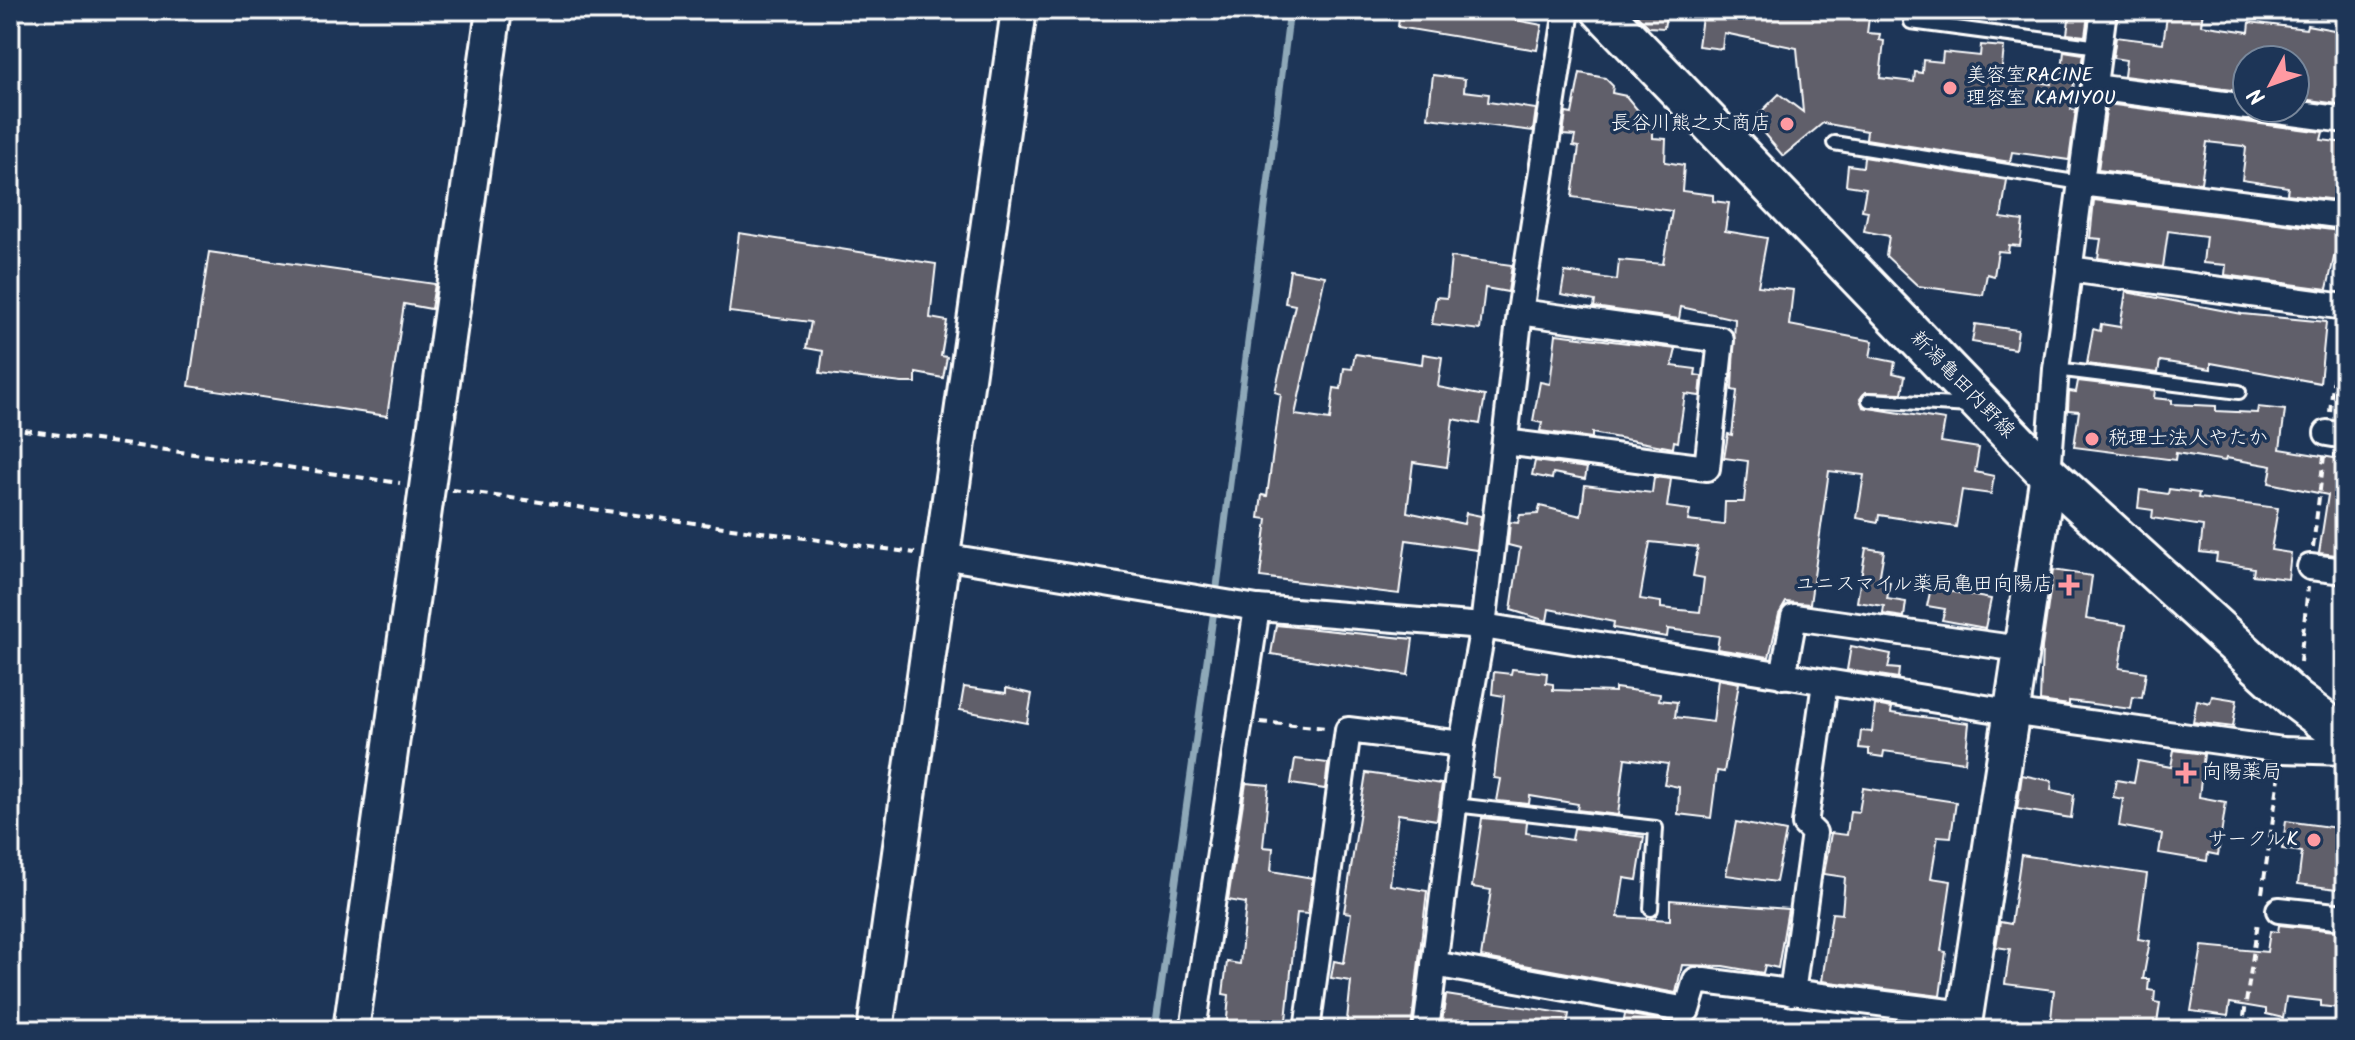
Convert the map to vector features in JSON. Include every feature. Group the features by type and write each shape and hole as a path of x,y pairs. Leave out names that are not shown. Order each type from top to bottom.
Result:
{"main road":[{"name":"新潟亀田内野線","path":"1601,10 2048,474 2296,700 2345,737"}],"street":[{"path":"351,1030 494,10"},
{"path":"875,1030 1019,10"},
{"path":"1426,1030 1462,744 1483,626 1520,312 1567,10"},
{"path":"1434,964 1687,1010 1696,980 1792,993 1965,1026 2048,474 2056,369 2104,10"},
{"path":"2094,87 2231,105"},
{"path":"2311,115 2345,120"},
{"path":"2081,183 2345,216"},
{"path":"2069,269 2344,307"},
{"path":"1505,442 1707,468 1721,340 1520,312"},
{"path":"942,556 1257,608 1483,626 2010,712 2283,750 2345,752"},
{"path":"2310,567 2345,571"},
{"path":"1193,1030 1257,608"},
{"path":"1783,676 1794,617 2020,649"},
{"path":"1792,993 1814,833 1805,824 1825,683"},
{"path":"1307,1030 1348,730 1462,744"},
{"path":"2266,912 2345,917"}],"lane":[{"path":"1911,22 2099,47"},
{"path":"1834,143 2081,183"},
{"path":"2056,369 2239,392"},
{"path":"1869,400 1984,407"},
{"path":"1455,805 1656,828 1651,909"}],"path":[{"path":"2296,700 2310,567 2336,434 2344,307"},
{"path":"10,428 942,556"},
{"path":"1238,720 1348,730"},
{"path":"2242,1030 2266,912 2283,750"}],"building":[{"path":"1400,10 1484,10 1484,14 1542,25 1537,50 1398,27"},
{"path":"1632,10 1667,10 1664,28 1649,27"},
{"path":"1703,10 1824,10 1848,14 1848,10 1870,10 1867,33 1880,34 1879,40 1884,41 1880,78 1914,82 1915,72 1922,73 1923,60 1942,62 1943,52 1980,56 1981,45 2004,47 2001,77 2051,84 2052,70 2075,73 2071,109 2076,110 2069,160 2012,152 2010,162 1866,139 1867,131 1823,123 1783,156 1760,129 1766,123 1758,115 1779,94 1803,112 1797,48 1724,33 1722,49 1698,46"},
{"path":"2168,10 2203,10 2201,25 2249,32 2250,22 2306,29 2307,25 2345,32 2345,105 2311,100 2311,44 2231,44 2231,90 2124,76 2126,60 2113,58 2116,37 2163,43"},
{"path":"2070,12 2088,15 2085,36 2067,34"},
{"path":"2064,51 2083,54 2080,73 2062,71"},
{"path":"1580,73 1605,78 1613,86 1612,93 1626,96 1641,114 1639,128 1653,130 1653,138 1666,139 1665,162 1684,165 1682,191 1713,195 1713,201 1729,203 1725,231 1767,238 1758,286 1793,290 1789,325 1873,341 1870,357 1895,362 1893,373 1905,376 1902,393 1866,392 1860,399 1863,407 1945,420 1941,442 1979,448 1975,472 1994,476 1991,494 1962,490 1956,527 1879,515 1878,522 1857,518 1864,475 1829,471 1810,604 1786,602 1779,614 1769,657 1717,649 1719,636 1668,629 1667,637 1613,628 1614,622 1549,609 1547,621 1511,610 1520,548 1508,545 1510,522 1518,523 1520,515 1538,514 1540,506 1581,516 1585,485 1652,493 1654,477 1671,479 1667,507 1690,510 1688,521 1724,525 1725,502 1744,502 1748,461 1724,458 1728,434 1732,435 1737,391 1732,390 1735,319 1681,307 1679,319 1594,307 1595,301 1561,295 1565,272 1617,280 1619,260 1663,264 1672,211 1572,197 1579,147 1573,146 1575,136 1563,135 1566,113 1572,114","holes":["1650,542 1698,547 1693,576 1704,578 1700,612 1661,608 1661,602 1640,599"]},
{"path":"1433,75 1465,79 1464,91 1489,94 1488,102 1536,109 1533,131 1428,118"},
{"path":"2107,104 2231,120 2231,124 2261,124 2323,132 2321,140 2345,143 2344,201 2287,194 2288,187 2242,180 2246,148 2243,146 2207,142 2201,183 2098,170"},
{"path":"1864,157 2007,180 2001,218 2023,221 2020,246 2009,245 2008,252 1998,251 1994,276 1987,274 1983,295 1918,286 1886,256 1889,236 1864,231 1868,211 1862,210 1866,188 1846,185 1848,165 1863,167"},
{"path":"2094,200 2340,231 2327,289 2225,275 2226,265 2203,263 2206,236 2168,231 2163,267 2098,258 2101,239 2090,238"},
{"path":"739,233 936,264 930,318 947,321 941,356 947,357 943,378 916,373 916,383 902,383 820,373 823,351 806,348 811,322 729,312"},
{"path":"209,252 435,284 431,309 404,304 387,416 189,386"},
{"path":"1451,257 1512,265 1508,292 1485,288 1480,330 1432,324 1436,297 1447,298"},
{"path":"1290,270 1325,276 1295,415 1330,420 1334,388 1341,389 1344,368 1352,369 1355,354 1422,364 1423,354 1442,357 1438,387 1485,396 1480,424 1453,419 1447,467 1413,462 1407,512 1464,524 1466,513 1481,516 1477,550 1406,540 1399,594 1260,577 1267,519 1259,518 1262,495 1267,496 1281,394 1275,392 1295,305 1285,303"},
{"path":"2126,292 2242,314 2326,322 2320,383 2211,363 2211,369 2160,361 2158,373 2087,364 2093,329 2100,331 2101,324 2120,327"},
{"path":"1975,324 2018,330 2015,349 1972,342"},
{"path":"1556,334 1676,349 1672,366 1696,369 1695,375 1702,376 1700,396 1685,394 1678,442 1674,441 1673,448 1592,433 1592,438 1540,431 1542,423 1533,421 1540,382 1550,384"},
{"path":"2078,381 2155,390 2154,398 2172,400 2172,404 2216,406 2216,411 2257,413 2258,407 2285,410 2280,449 2334,458 2334,454 2345,455 2345,556 2319,553 2328,495 2269,483 2272,466 2176,453 2175,460 2074,447 2079,411 2068,410 2069,391 2076,392"},
{"path":"1535,461 1587,468 1585,479 1553,473 1552,479 1532,475"},
{"path":"2169,489 2199,493 2198,498 2278,508 2271,550 2291,553 2288,579 2253,575 2254,568 2216,562 2217,554 2200,552 2203,526 2152,518 2153,510 2138,508 2140,490 2168,494"},
{"path":"1866,548 1884,551 1879,580 1890,582 1887,599 1906,602 1904,617 1883,614 1884,606 1857,602"},
{"path":"2053,570 2092,576 2086,619 2126,625 2119,668 2146,672 2142,698 2133,697 2131,709 2069,701 2069,705 2040,701 2042,647"},
{"path":"1931,588 1991,599 1985,628 1942,620 1945,609 1927,606"},
{"path":"1276,625 1413,639 1408,675 1271,654"},
{"path":"1851,646 1891,654 1888,668 1899,669 1898,678 1847,670"},
{"path":"1512,669 1547,673 1546,683 1553,684 1553,690 1615,692 1615,688 1660,694 1659,700 1677,702 1675,717 1713,722 1718,679 1739,683 1724,772 1717,771 1711,818 1678,814 1679,787 1664,784 1668,764 1625,758 1618,815 1577,810 1578,804 1530,796 1529,804 1497,801 1501,779 1494,778 1504,696 1492,694 1494,672 1511,674"},
{"path":"964,687 1006,693 1006,688 1032,694 1027,723 960,710"},
{"path":"2212,696 2237,700 2233,727 2193,722 2197,700 2210,703"},
{"path":"1875,705 1892,708 1891,713 1969,723 1965,762 1884,751 1883,757 1869,755 1869,749 1859,748 1861,731 1872,732"},
{"path":"2174,750 2204,754 2199,797 2226,802 2218,855 2208,853 2207,861 2159,853 2162,834 2119,826 2123,799 2113,797 2116,780 2134,783 2138,761 2171,767"},
{"path":"1295,759 1328,763 1325,789 1291,784"},
{"path":"1366,773 1442,784 1437,820 1398,814 1390,885 1427,891 1411,1030 1346,1030 1351,981 1331,978 1334,961 1344,963 1351,913 1344,912"},
{"path":"2022,775 2052,781 2051,790 2074,795 2071,818 2017,809"},
{"path":"1246,783 1269,785 1263,847 1273,848 1271,871 1313,878 1308,914 1297,913 1285,1030 1226,1030 1229,995 1223,994 1227,962 1240,964 1246,903 1228,900"},
{"path":"1863,788 1956,802 1951,837 1938,836 1931,878 1951,881 1941,951 1946,952 1940,996 1822,981 1832,913 1842,914 1845,877 1824,874 1831,833 1847,835 1850,811 1859,812"},
{"path":"1482,818 1527,822 1526,833 1572,840 1574,828 1644,837 1637,880 1624,878 1618,917 1670,920 1670,900 1788,909 1778,968 1765,965 1763,973 1723,966 1682,965 1676,993 1481,957 1491,890 1472,887"},
{"path":"2286,821 2345,829 2345,890 2298,884 2302,852 2282,849"},
{"path":"1736,822 1786,832 1776,882 1726,875"},
{"path":"2021,855 2147,874 2138,939 2150,941 2143,979 2149,979 2148,990 2155,991 2154,1002 2160,1003 2156,1030 2060,1027 2061,1020 2051,1019 2054,990 2005,984 2010,949 1996,947 2000,922 2011,924"},
{"path":"2279,925 2345,932 2338,1008 2321,1006 2321,1001 2286,997 2283,1018 2266,1014 2266,1009 2230,1003 2228,1016 2191,1011 2202,946 2267,952 2270,931 2278,932"},
{"path":"1446,995 1569,1014 1566,1030 1462,1030 1463,1024 1442,1022"},
{"path":"1625,1014 1671,1022 1669,1030 1622,1030"}],"waterway":[{"path":"1155,1030 1214,610 1290,10"}],"place":[{"name":"美容室RACINE 理容室 KAMIYOU","path":"1950,88"},
{"name":"長谷川熊之丈商店","path":"1787,124"},
{"name":"税理士法人やたか","path":"2092,439"},
{"name":"ユニスマイル薬局亀田向陽店","path":"2069,585"},
{"name":"向陽薬局","path":"2186,773"},
{"name":"サークルK","path":"2314,840"}]}
